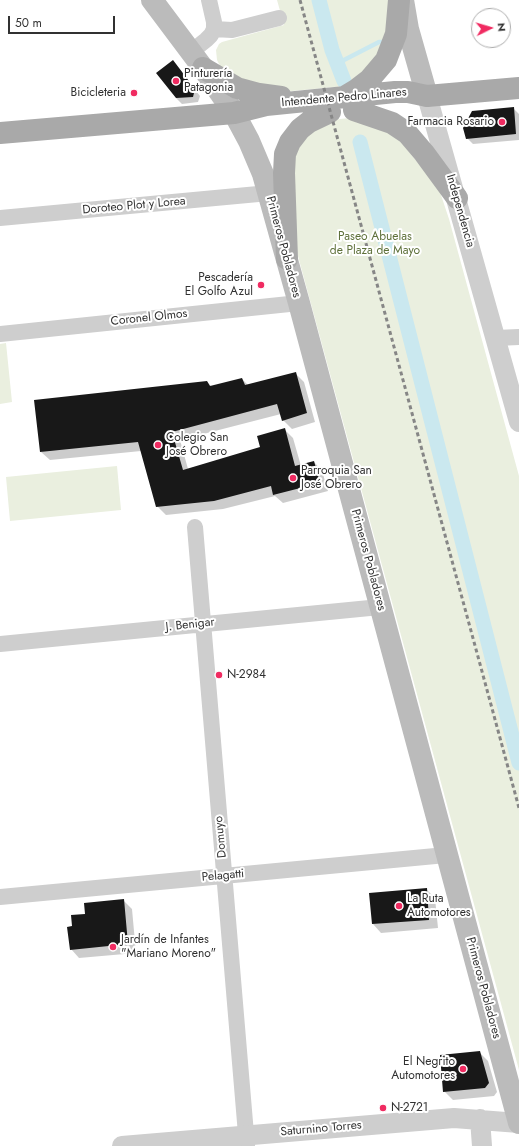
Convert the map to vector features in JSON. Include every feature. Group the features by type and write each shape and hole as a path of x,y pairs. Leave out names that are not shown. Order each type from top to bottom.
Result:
{"main road":[{"name":"Primeros Pobladores","path":"152,0 197,60 234,114 256,155 269,193 519,1123"},
{"path":"287,259 284,166 287,148 292,137 300,129 309,122 342,106 356,90 369,80 386,60 396,34 399,0"},
{"name":"Independencia","path":"403,0 410,36 427,96"},
{"path":"197,60 226,82 244,90 259,94 308,101"},
{"name":"Intendente Pedro Linares","path":"0,133 234,114 262,118 342,106 400,92 427,96 519,88"},
{"name":"Intendente Pedro Linares","path":"234,114 262,105 308,101 342,106"},
{"path":"342,106 383,120 407,133 422,149 457,198"}],"street":[{"path":"197,60 206,40 214,29 209,0"},
{"path":"214,29 232,30 279,18"},
{"name":"Independencia","path":"427,96 519,422"},
{"name":"Doroteo Plot y Lorea","path":"0,218 269,193"},
{"name":"Coronel Olmos","path":"0,334 299,303"},
{"path":"496,338 519,337"},
{"name":"Domuyo","path":"195,527 246,1141"},
{"name":"J. Benigar","path":"0,644 380,607"},
{"name":"Pelagatti","path":"0,897 446,855"},
{"name":"Saturnino Torres","path":"122,1146 246,1141 454,1118 519,1123"},
{"path":"480,1119 482,1146"}],"green space":[{"path":"277,0 391,0 392,14 378,61 346,86 292,91 279,91 256,87 220,66 217,60 216,50 222,42 284,25"},
{"name":"Paseo Abuelas de Plaza de Mayo","path":"350,118 389,127 439,189 449,219 519,476 519,1070 295,245 289,162 314,126"},
{"path":"6,343 12,402 0,404 0,344"},
{"path":"117,466 121,510 10,521 6,477"}],"building":[{"name":"Pinturería Patagonia","path":"173,60 195,89 193,97 176,98 156,73"},
{"path":"514,107 516,134 466,139 463,128 472,111"},
{"path":"296,372 307,413 282,421 277,404 172,432 183,470 260,447 257,436 285,428 295,466 314,461 320,483 273,495 271,486 214,501 156,507 138,442 40,452 34,400 207,381 210,386 242,378 245,385"},
{"name":"La Ruta Automotores","path":"427,888 429,920 372,924 369,893"},
{"path":"124,899 128,944 70,950 67,927 72,926 71,915 85,914 84,903"},
{"name":"El Negrito Automotores","path":"480,1051 489,1083 485,1088 443,1092 440,1055"}],"waterway":[{"path":"319,0 332,50 344,81"},
{"path":"339,67 344,60 379,42 384,42"},
{"path":"360,142 519,763"}],"railway":[{"path":"300,0 519,808"}],"place":[{"name":"Pinturería Patagonia","path":"176,81"},
{"name":"Bicicleteria","path":"134,93"},
{"name":"Farmacia Rosario","path":"502,122"},
{"name":"Pescadería El Golfo Azul","path":"261,285"},
{"name":"Colegio San José Obrero","path":"158,445"},
{"name":"Parroquia San José Obrero","path":"293,478"},
{"name":"N-2984","path":"219,675"},
{"name":"La Ruta Automotores","path":"399,906"},
{"name":"Jardín de Infantes \"Mariano Moreno\"","path":"113,947"},
{"name":"El Negrito Automotores","path":"463,1069"},
{"name":"N-2721","path":"383,1108"}]}
